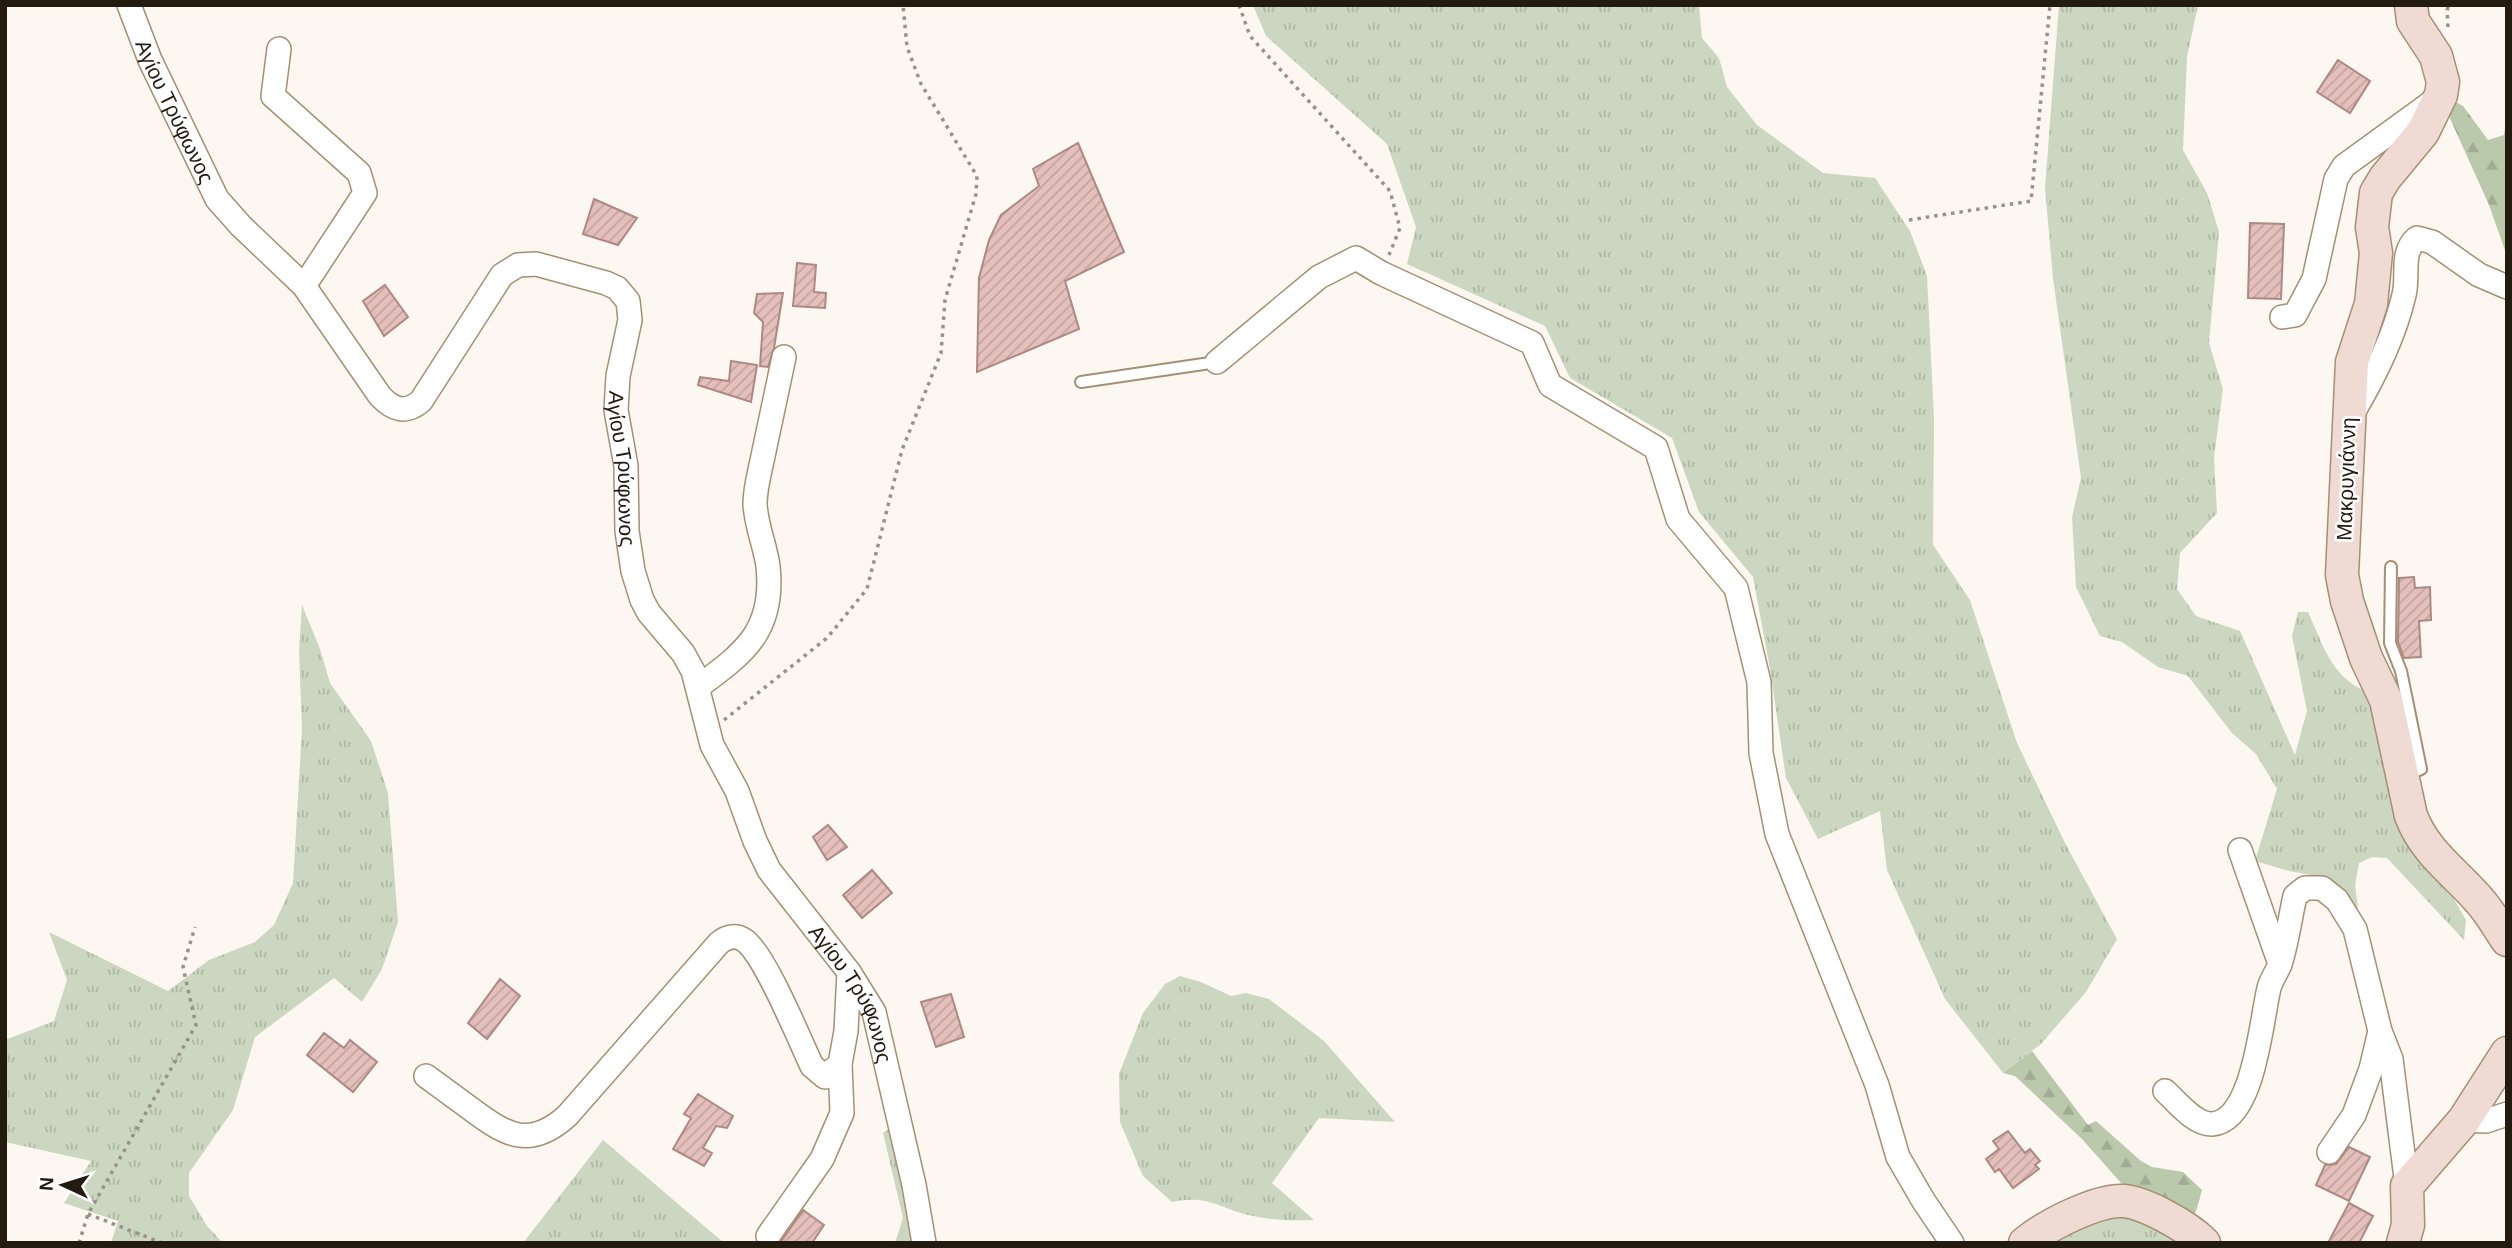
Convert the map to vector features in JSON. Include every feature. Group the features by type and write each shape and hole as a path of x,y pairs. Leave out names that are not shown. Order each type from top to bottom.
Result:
{"street":[{"name":"Αγίου Τρύφωνος","path":"129,5 150,60 217,199 303,286 380,396 391,406 404,410 412,408 427,394 502,275 513,267 524,263 536,264 594,279 621,292 628,301 631,314 618,376 616,410 626,466 627,531 633,571 644,605 683,653 693,671 708,733 719,761 737,791 758,849 769,870 849,972 874,1012 914,1185 924,1243"},
{"path":"2282,317 2295,315 2314,279 2336,179 2344,166 2441,95 2443,82 2436,56 2413,20 2411,5"},
{"path":"279,49 273,96 359,173 365,193 303,286"},
{"name":"Μακρυγιάννη","path":"2441,95 2423,132 2376,193 2372,227 2376,253 2371,304 2352,362 2342,575 2358,635 2386,700 2417,831 2429,849 2479,900 2507,940"},
{"path":"2349,418 2385,351 2398,319 2405,291 2407,252 2413,241 2417,238 2432,242 2479,275 2507,287"},
{"path":"1217,362 1319,277 1356,258 1381,273 1532,343 1550,385 1656,448 1678,519 1736,588 1759,682 1761,753 1777,834 1877,1085 1898,1157 1952,1243"},
{"path":"698,687 738,657 754,640 764,615 768,568 757,518 756,492 784,357"},
{"path":"2240,850 2280,964"},
{"path":"2165,1091 2201,1122 2211,1124 2224,1121 2236,1109 2249,1086 2270,985 2280,964 2295,896 2305,888 2322,888 2337,900 2355,929 2380,1031 2391,1059 2407,1186 2408,1225 2403,1243"},
{"path":"426,1076 509,1134 529,1136 548,1131 567,1115 719,943 725,938 735,937 745,940 759,958 812,1066 825,1077 840,1063"},
{"path":"768,1236 822,1158 842,1113 840,1063 846,1031 849,972"},
{"path":"2329,1152 2354,1115 2371,1069 2380,1031"},
{"path":"2407,1186 2464,1120 2507,1053"},
{"path":"2464,1120 2486,1121 2507,1114"},
{"path":"2025,1243 2040,1232 2075,1215 2100,1205 2122,1201 2139,1204 2195,1234 2204,1243"}],"lane":[{"path":"1081,382 1217,362"},
{"path":"2391,567 2390,643 2401,671 2421,769 2407,774 2404,778"}],"path":[{"path":"708,733 827,638 867,589 902,450 941,353 945,300 976,194 978,176 921,84 907,47 903,5"},
{"path":"1239,5 1250,36 1390,191 1400,228 1381,273"},
{"path":"1909,220 2031,201 2050,5"},
{"path":"79,1243 88,1214 196,1025 183,967 195,928"},
{"path":"88,1214 162,1243"}],"green space":[{"path":"1253,5 1699,5 1702,38 1719,58 1727,87 1757,125 1823,173 1875,178 1910,231 1927,276 1934,418 1933,545 1970,600 2017,743 2065,843 2117,939 2086,992 2041,1044 2003,1073 1945,999 1887,870 1880,811 1818,839 1786,778 1753,577 1699,512 1672,438 1570,378 1545,326 1407,264 1416,227 1387,144 1266,36"},
{"path":"2059,5 2198,5 2187,57 2183,150 2207,193 2219,232 2209,343 2223,389 2214,457 2217,513 2180,553 2177,589 2196,616 2240,631 2295,755 2307,711 2292,636 2298,612 2308,612 2326,652 2340,673 2349,682 2376,695 2427,865 2451,894 2466,920 2464,940 2387,858 2372,857 2359,863 2355,885 2359,916 2346,892 2331,879 2255,861 2277,789 2256,754 2232,733 2188,676 2158,667 2122,642 2100,636 2076,587 2072,517 2081,478 2053,278 2045,188"},
{"path":"2450,99 2463,106 2488,140 2504,135 2507,114 2507,256 2489,205 2448,114"},
{"path":"302,605 330,683 371,741 388,793 398,922 382,969 362,1002 334,978 255,1037 233,1110 189,1173 189,1196 207,1226 223,1243 111,1243 118,1221 64,1203 91,1161 5,1142 5,1040 54,1021 67,980 49,932 168,991 209,960 255,942 274,925 293,883 302,729 299,651"},
{"path":"1180,976 1231,996 1246,993 1269,999 1324,1041 1395,1122 1319,1118 1272,1183 1314,1220 1260,1217 1205,1201 1172,1202 1143,1176 1120,1122 1119,1074 1143,1013 1165,984"},
{"path":"2032,1051 2088,1125 2096,1121 2141,1161 2152,1167 2183,1172 2202,1190 2183,1243 2122,1217 2129,1192 2082,1139 2015,1076 2003,1073"},
{"path":"896,1124 919,1243 895,1243 903,1218 883,1133"},
{"path":"603,1140 724,1243 523,1243"},
{"path":"2099,1217 2122,1217 2183,1243 2054,1243 2069,1229"}],"building":[{"path":"2338,60 2370,81 2350,113 2317,92"},
{"path":"1078,143 1124,252 1065,281 1079,329 977,372 979,278 989,240 1001,215 1039,186 1033,169"},
{"path":"594,199 637,218 618,245 583,234"},
{"path":"2250,223 2284,224 2281,299 2248,298"},
{"path":"797,263 816,265 814,292 826,293 825,308 793,306"},
{"path":"385,285 408,317 384,336 363,301"},
{"path":"783,293 774,348 768,367 760,366 763,322 754,313 757,294"},
{"path":"731,361 757,365 751,402 698,385 700,377 729,381"},
{"path":"2414,577 2415,588 2430,587 2431,620 2419,621 2421,657 2404,658 2398,642 2399,578"},
{"path":"828,825 847,847 827,860 813,837"},
{"path":"872,870 892,893 862,918 843,895"},
{"path":"500,979 520,996 487,1039 468,1023"},
{"path":"951,994 964,1037 936,1047 921,1002"},
{"path":"324,1033 344,1048 350,1040 377,1062 353,1092 307,1055"},
{"path":"698,1094 733,1116 727,1128 716,1126 703,1148 712,1153 704,1166 673,1149 691,1118 684,1114"},
{"path":"2008,1131 2025,1153 2030,1149 2040,1161 2035,1165 2039,1169 2013,1188 1999,1169 1995,1172 1986,1159 1999,1149 1993,1141"},
{"path":"2349,1147 2370,1157 2349,1201 2316,1185 2325,1165 2336,1164"},
{"path":"2349,1203 2373,1216 2359,1243 2328,1243"},
{"path":"803,1210 824,1225 812,1243 780,1243"}]}
